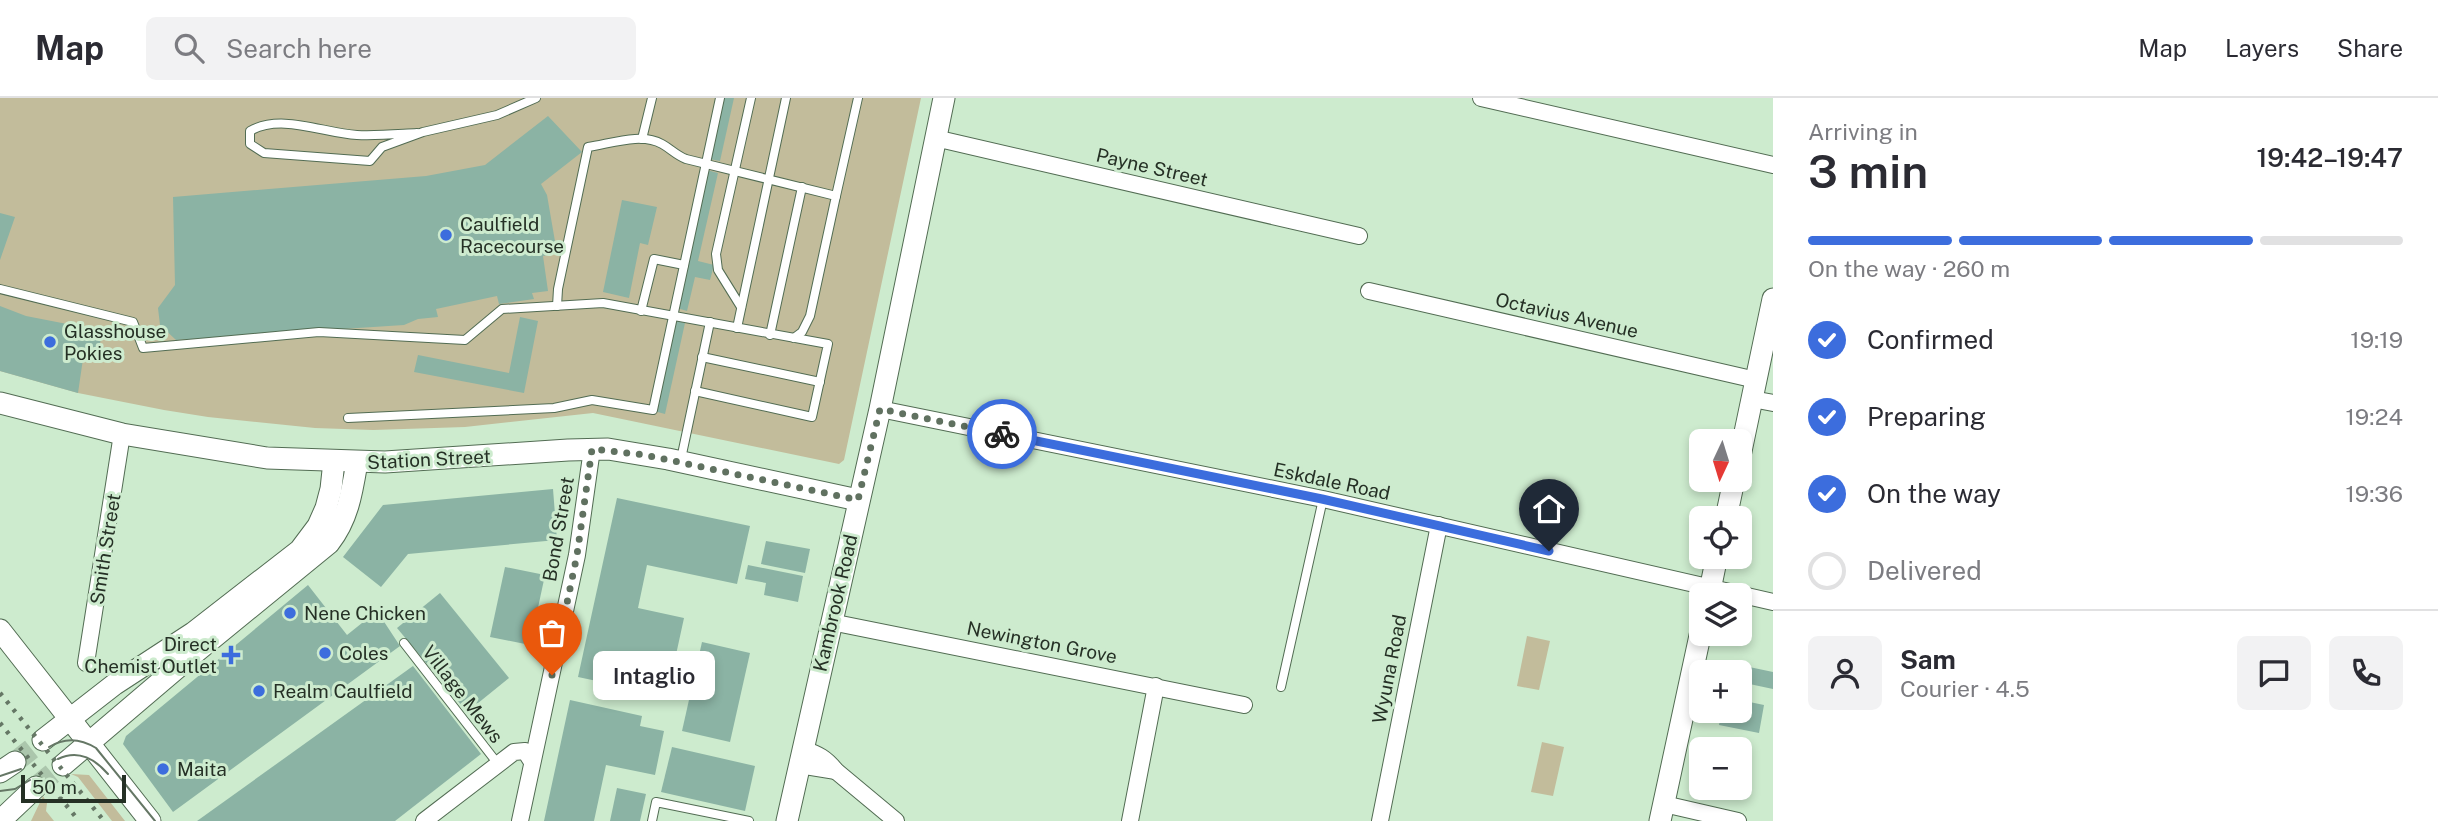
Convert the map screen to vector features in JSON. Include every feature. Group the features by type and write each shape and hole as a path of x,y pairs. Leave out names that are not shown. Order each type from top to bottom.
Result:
{"street":[{"name":"Kambrook Road","path":"787,821 880,409 944,98"},
{"path":"1481,98 1773,165"},
{"name":"Payne Street","path":"935,138 1359,236"},
{"name":"Octavius Avenue","path":"1369,291 1760,394"},
{"path":"1749,429 1760,394 1773,299"},
{"name":"Station Street","path":"0,403 122,434 232,454 357,462 470,458 592,449 623,451 858,500"},
{"name":"Eskdale Road","path":"880,409 1322,499 1689,586"},
{"name":"Smith Street","path":"86,663 122,434"},
{"name":"Bond Street","path":"520,821 577,555 592,449"},
{"path":"43,740 129,674 193,634 300,550 318,526 327,508 334,461"},
{"path":"63,765 329,544 340,528 347,510 357,462"},
{"name":"Wyuna Road","path":"1380,821 1439,526"},
{"name":"Eskdale Road","path":"1752,598 1773,602"},
{"name":"Newington Grove","path":"831,622 1244,705"},
{"path":"0,630 150,821"},
{"path":"1698,646 1662,813 1738,821"},
{"path":"1130,821 1156,686"},
{"path":"424,821 519,750 527,753 532,762"},
{"path":"801,757 820,755 896,821"}],"lane":[{"path":"418,134 356,135 287,124 261,124 250,131 250,144 264,153 370,161 382,147 418,134 497,115 536,98"},
{"path":"642,139 652,98"},
{"path":"348,418 554,408 592,400 653,410 720,98"},
{"path":"741,307 719,270 716,254 751,98"},
{"path":"737,328 786,98"},
{"path":"794,338 802,332 810,316 858,98"},
{"path":"557,306 558,289 588,147 642,139 658,142 676,155 836,196"},
{"path":"770,335 802,187"},
{"path":"642,311 654,259 684,265"},
{"path":"0,289 133,322 143,348 319,332 466,340 502,309 603,303 828,344 813,417 695,391"},
{"path":"680,462 710,323"},
{"path":"702,357 820,382"},
{"path":"1281,687 1322,499"},
{"name":"Village Mews","path":"404,643 498,764"},
{"path":"652,821 656,802 749,821"}],"shaded area":[{"name":"Caulfield Racecourse","path":"0,98 921,98 844,460 839,464 593,413 465,427 373,430 315,428 164,410 78,393 0,371"},
{"path":"1527,636 1550,641 1539,690 1517,686"},
{"path":"1542,742 1564,747 1553,796 1531,792"},
{"path":"71,774 89,775 125,821 112,821 78,777"},
{"path":"43,796 47,803 46,811 54,821 31,821"}],"building":[{"path":"723,98 734,98 720,161 709,159"},
{"path":"548,116 582,152 541,184 547,195 557,253 543,256 548,291 532,293 534,299 499,304 497,296 436,309 438,317 418,319 404,325 176,340 160,325 158,308 175,285 173,197 426,176 485,165"},
{"path":"707,170 718,173 698,261 714,265 710,280 695,277 687,311 677,308"},
{"path":"622,200 657,207 648,245 640,243 629,298 603,292"},
{"path":"0,213 15,217 0,260"},
{"name":"Glasshouse Pokies","path":"0,306 26,316 103,331 97,355 84,352 78,393 0,371"},
{"path":"520,317 538,321 524,393 414,372 418,355 509,373"},
{"path":"674,320 685,323 665,414 654,411"},
{"path":"553,489 557,540 408,554 381,587 343,557 383,505"},
{"path":"617,498 750,526 737,584 647,565 638,608 684,618 667,696 578,677"},
{"path":"766,541 810,549 805,573 761,564"},
{"path":"748,565 803,576 798,602 764,595 766,583 745,579"},
{"path":"505,567 545,575 530,645 490,637"},
{"name":"Realm Caulfield","path":"308,585 347,635 377,611 400,646 173,812 123,744 126,736"},
{"path":"440,593 509,678 467,712 397,628"},
{"path":"702,642 750,653 730,742 682,731"},
{"name":"Realm Caulfield","path":"413,666 481,754 395,821 197,821"},
{"path":"1752,668 1773,672 1773,689 1752,685"},
{"path":"570,700 642,716 640,726 664,731 655,775 606,765 594,821 544,821"},
{"path":"1752,702 1764,705 1759,733 1719,725 1752,723"},
{"path":"672,747 755,766 745,811 661,792"},
{"path":"617,788 646,794 640,821 610,821"}],"tunnel":[{"path":"15,762 43,740"},
{"path":"36,787 63,765"}],"tram line":[{"path":"49,747 72,740 96,748 155,821"},
{"path":"58,759 72,755 86,757 108,774"},
{"path":"0,776 21,769"},
{"path":"0,791 15,789 30,780"}],"railway":[{"path":"0,693 104,821"},
{"path":"0,723 79,821"}],"way so far":[{"path":"552,675 577,555 592,449 645,455 858,500 880,409 1002,434"}],"place":[{"name":"Caulfield Racecourse","path":"446,235"},
{"name":"Glasshouse Pokies","path":"50,342"},
{"name":"Nene Chicken","path":"290,613"},
{"name":"Coles","path":"325,653"},
{"name":"Direct Chemist Outlet","path":"231,655"},
{"name":"Intaglio","path":"552,675"},
{"name":"Realm Caulfield","path":"259,691"},
{"name":"Maita","path":"163,769"}],"route":[{"path":"1002,434 1322,499 1549,551"}]}
